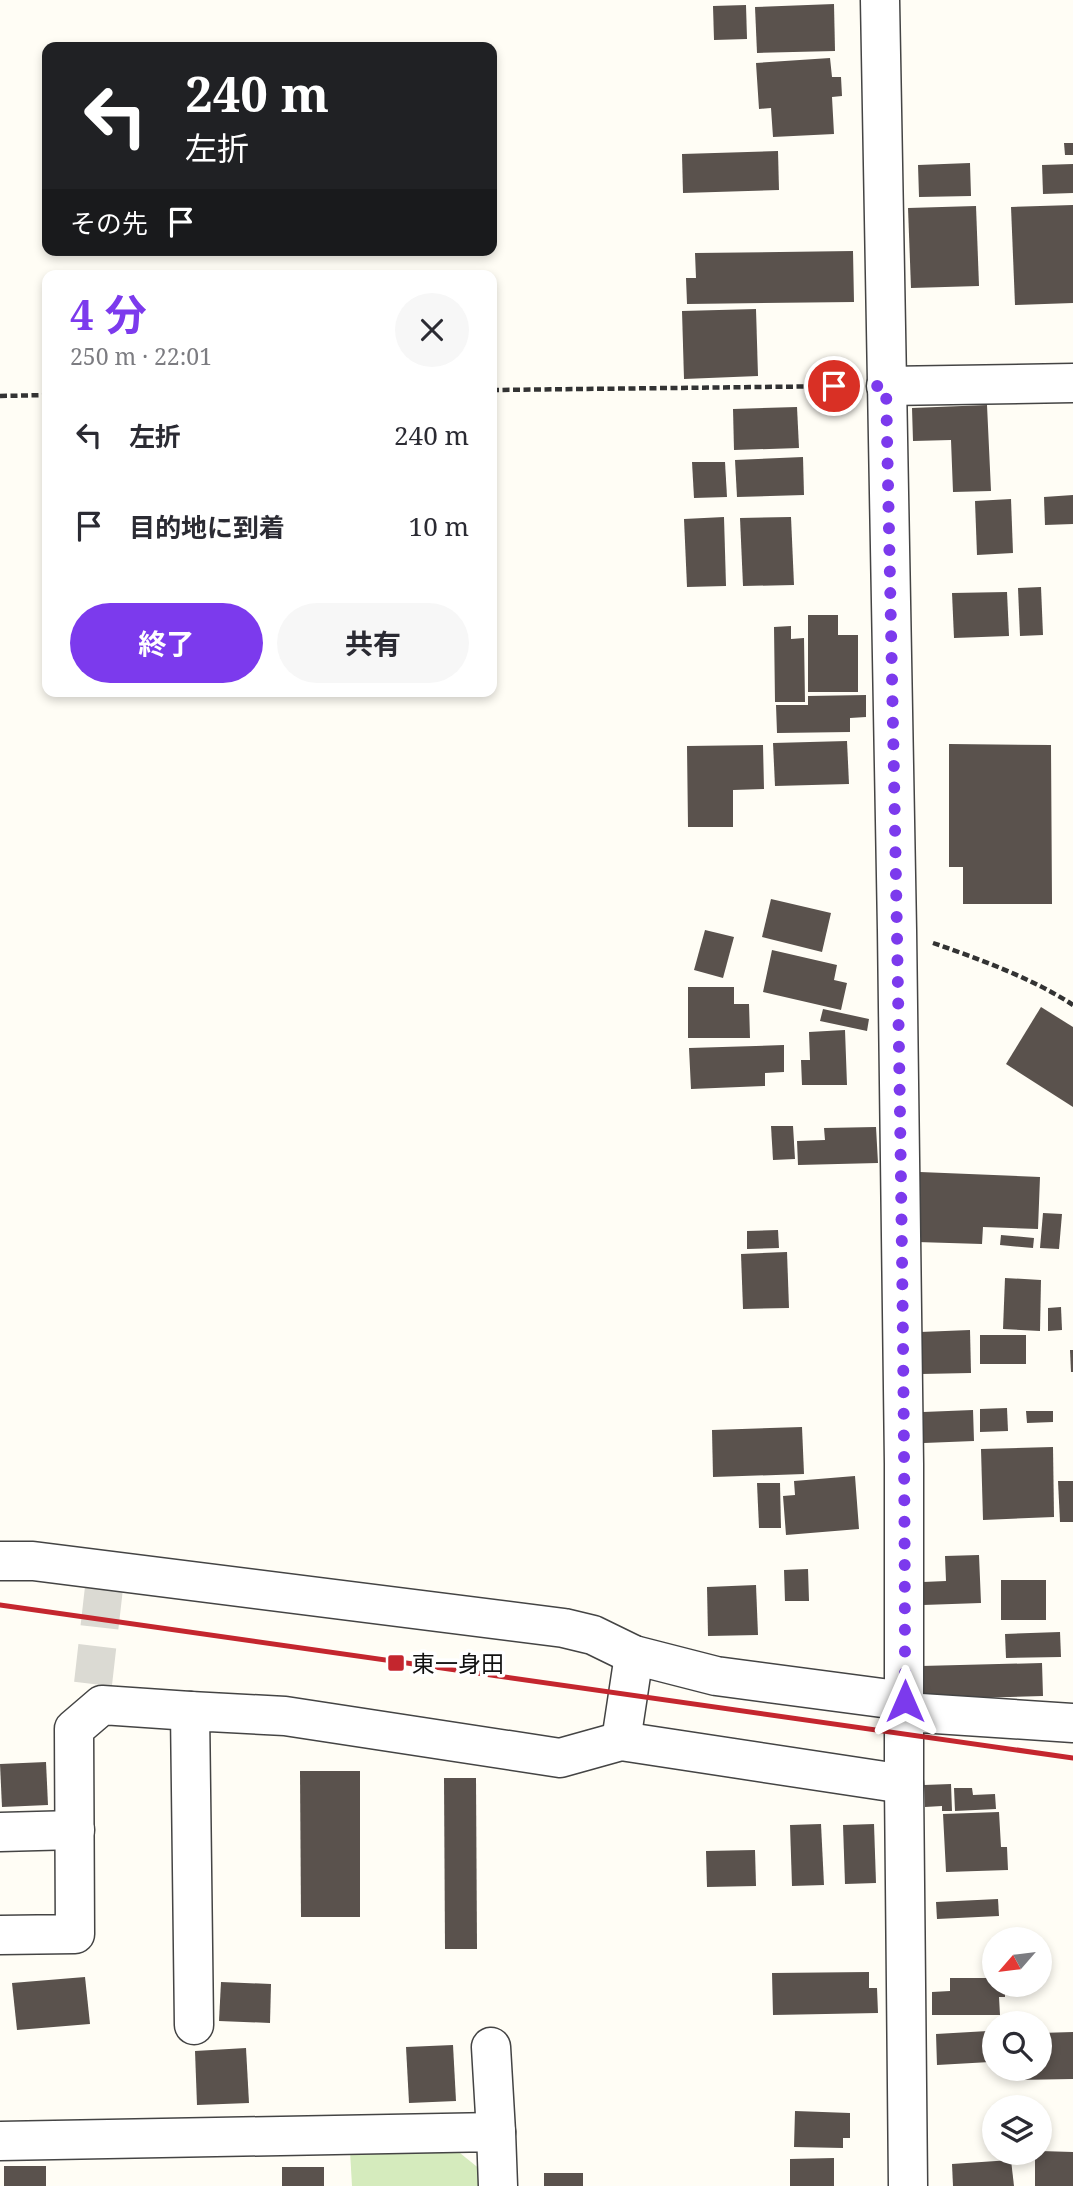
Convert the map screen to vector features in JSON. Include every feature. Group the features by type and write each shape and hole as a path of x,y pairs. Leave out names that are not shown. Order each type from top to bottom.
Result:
{"street":[{"path":"880,0 904,1464 908,2186"},
{"path":"886,386 1073,383"},
{"path":"0,1561 33,1561 564,1628 593,1635 634,1655 716,1676 905,1707 1073,1723"},
{"path":"621,1741 634,1655"},
{"path":"0,1935 75,1934 74,1729 97,1695 190,1711 285,1716 560,1758 621,1741 904,1784"},
{"path":"190,1711 194,2025"},
{"path":"0,1832 75,1830"},
{"path":"491,2047 498,2186"},
{"path":"0,2141 496,2132"}],"path":[{"path":"497,390 886,386"},
{"path":"0,396 42,396"},
{"path":"897,930 973,957 1073,1005"}],"green space":[{"path":"455,2149 481,2170 482,2186 352,2186 350,2151"}],"building":[{"path":"834,4 835,51 757,53 755,7"},
{"path":"746,5 747,39 714,40 713,6"},
{"path":"830,58 832,77 841,77 842,96 832,97 834,134 773,137 771,108 759,109 756,63"},
{"path":"1064,143 1073,143 1073,155 1065,155"},
{"path":"778,151 779,190 683,193 682,154"},
{"path":"970,163 971,196 919,197 918,165"},
{"path":"1073,164 1073,193 1043,194 1042,165"},
{"path":"1073,205 1073,303 1015,305 1011,207"},
{"path":"976,206 979,286 911,288 908,208"},
{"path":"853,251 854,302 687,304 686,278 696,278 695,253"},
{"path":"756,309 758,376 684,379 682,311"},
{"path":"987,405 991,491 953,492 951,440 913,441 912,408"},
{"path":"797,407 799,448 734,450 733,409"},
{"path":"803,457 804,495 737,497 735,460"},
{"path":"692,462 725,462 727,497 694,498"},
{"path":"1073,495 1073,524 1045,525 1044,497"},
{"path":"1011,499 1013,553 977,555 975,501"},
{"path":"724,517 726,586 687,587 684,519"},
{"path":"791,517 794,585 743,586 740,518"},
{"path":"1041,587 1043,635 1020,636 1018,588"},
{"path":"1007,592 1009,636 954,638 952,593"},
{"path":"808,615 838,615 838,635 858,635 858,692 808,692"},
{"path":"791,626 791,639 804,638 805,702 775,702 774,627"},
{"path":"866,695 866,717 850,718 850,732 777,733 776,705 808,705 808,696"},
{"path":"847,741 849,784 775,786 773,743"},
{"path":"949,744 1051,745 1052,904 963,904 963,867 949,867"},
{"path":"763,745 764,789 733,790 733,827 688,827 687,746"},
{"path":"771,899 831,913 822,952 762,937"},
{"path":"705,930 734,937 723,978 694,970"},
{"path":"772,950 837,965 834,980 847,983 841,1010 763,992"},
{"path":"688,987 734,987 734,1004 749,1004 750,1038 688,1038"},
{"path":"1041,1007 1073,1027 1073,1107 1006,1064"},
{"path":"823,1009 869,1019 867,1031 820,1021"},
{"path":"845,1030 847,1085 802,1085 801,1060 810,1060 809,1032"},
{"path":"784,1045 784,1072 765,1073 765,1086 691,1089 689,1048"},
{"path":"771,1126 793,1126 795,1159 773,1160"},
{"path":"876,1127 878,1163 798,1165 797,1141 825,1140 824,1128"},
{"path":"920,1172 1040,1177 1038,1229 983,1227 982,1244 917,1242"},
{"path":"1043,1213 1062,1214 1059,1249 1040,1248"},
{"path":"778,1230 779,1248 747,1249 747,1231"},
{"path":"1001,1235 1034,1238 1033,1248 1000,1245"},
{"path":"787,1252 789,1308 743,1309 741,1254"},
{"path":"1005,1278 1041,1280 1040,1331 1003,1329"},
{"path":"1061,1307 1062,1330 1048,1331 1048,1308"},
{"path":"970,1330 971,1373 921,1374 920,1332"},
{"path":"980,1335 1026,1335 1026,1364 980,1364"},
{"path":"1070,1350 1073,1350 1073,1372 1071,1372"},
{"path":"1007,1408 1008,1431 980,1432 980,1409"},
{"path":"973,1410 974,1441 924,1443 923,1412"},
{"path":"1026,1411 1053,1411 1053,1422 1027,1423"},
{"path":"802,1427 804,1474 713,1477 712,1430"},
{"path":"1053,1447 1054,1517 983,1520 981,1449"},
{"path":"855,1476 859,1529 786,1535 783,1496 795,1495 794,1481"},
{"path":"1058,1481 1073,1481 1073,1522 1060,1522"},
{"path":"757,1483 780,1483 781,1528 759,1528"},
{"path":"979,1555 981,1603 923,1605 923,1582 946,1581 945,1556"},
{"path":"808,1569 809,1601 785,1601 784,1570"},
{"path":"1001,1580 1046,1580 1046,1620 1001,1620"},
{"path":"756,1585 758,1635 708,1636 707,1587"},
{"path":"1060,1632 1061,1657 1006,1658 1005,1634"},
{"path":"1042,1663 1043,1696 975,1698 922,1706 921,1666"},
{"path":"46,1762 48,1805 2,1807 0,1764"},
{"path":"300,1771 360,1771 360,1917 301,1917"},
{"path":"444,1778 476,1778 477,1949 445,1949"},
{"path":"951,1784 952,1811 942,1811 942,1806 925,1807 924,1785"},
{"path":"954,1788 972,1788 973,1795 995,1794 996,1809 955,1811"},
{"path":"999,1812 1001,1847 1007,1847 1008,1870 946,1872 943,1814"},
{"path":"821,1824 824,1885 792,1886 790,1825"},
{"path":"874,1824 876,1883 845,1884 843,1825"},
{"path":"755,1850 756,1886 707,1887 706,1851"},
{"path":"998,1899 999,1916 937,1919 936,1902"},
{"path":"869,1972 869,1988 877,1988 878,2013 773,2015 772,1973"},
{"path":"85,1977 90,2024 17,2030 12,1983"},
{"path":"950,1978 982,1978 982,1997 999,1997 1000,2011 982,2011 982,2015 932,2015 932,1992 950,1991"},
{"path":"221,1982 271,1984 270,2023 219,2021"},
{"path":"982,2031 982,2062 937,2065 936,2034"},
{"path":"1073,2032 1073,2079 1052,2079 1052,2033"},
{"path":"453,2045 456,2101 409,2103 406,2047"},
{"path":"246,2048 249,2103 197,2105 195,2051"},
{"path":"795,2111 850,2113 850,2138 843,2138 843,2148 794,2147"},
{"path":"1052,2151 1073,2152 1073,2186 1035,2186 1035,2165 1052,2165"},
{"path":"834,2158 834,2186 790,2186 790,2159"},
{"path":"982,2162 982,2165 1012,2165 1014,2186 953,2186 952,2164"},
{"path":"4,2166 46,2166 46,2186 4,2186"},
{"path":"282,2167 324,2167 324,2186 282,2186"},
{"path":"544,2173 583,2173 583,2186 544,2186"}],"tunnel":[{"path":"93,1684 106,1570"}],"railway":[{"path":"0,1605 1073,1758"}],"place":[{"name":"東一身田","path":"396,1663"}],"route":[{"path":"834,386 886,386 897,930 905,1701"}]}
